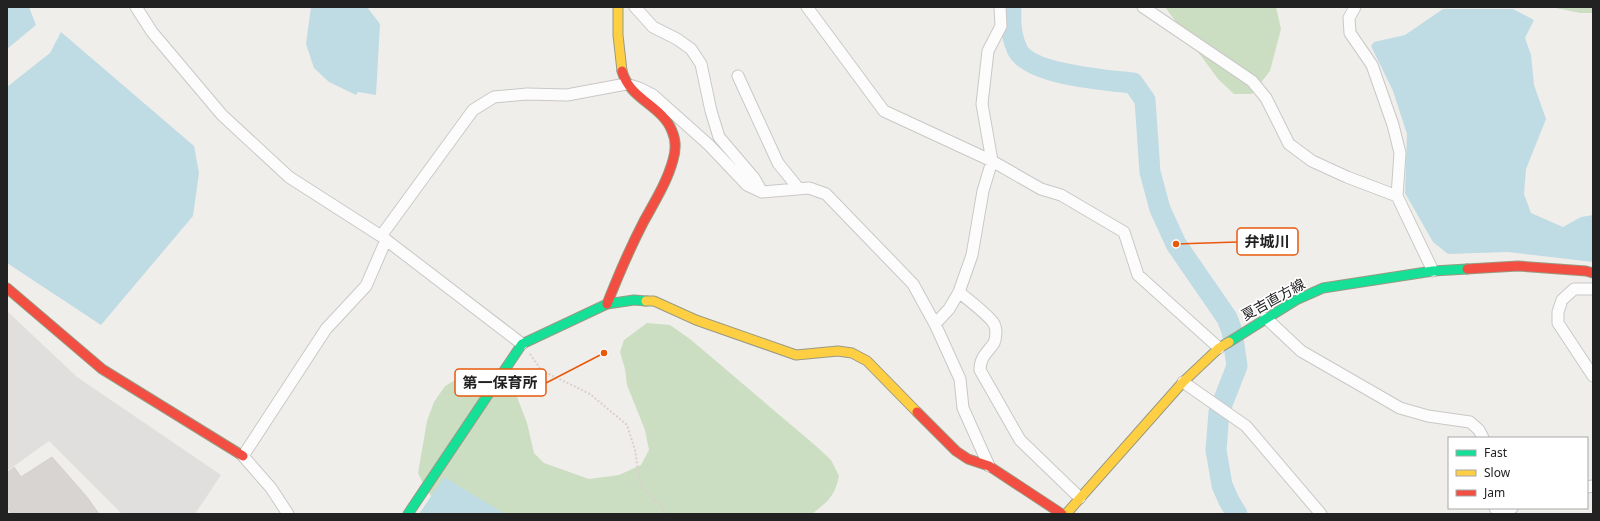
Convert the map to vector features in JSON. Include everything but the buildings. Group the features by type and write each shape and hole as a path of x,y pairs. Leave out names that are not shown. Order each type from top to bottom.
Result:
{"street":[{"path":"136,7 152,32 222,115 289,177 383,238 522,344"},
{"path":"606,304 622,265 668,174 675,151 673,133 665,118 626,84 622,74 618,7"},
{"path":"635,7 653,27 677,39 691,49 698,59 701,64 711,111 719,137 754,178 762,192"},
{"path":"806,7 884,111 992,161 1041,189 1061,195 1124,232 1138,275 1219,348"},
{"path":"935,324 949,309 959,292 972,255 983,191 992,161 982,104 988,51 1000,26 1000,7"},
{"path":"1143,7 1252,81 1266,98 1288,144 1312,161 1347,177 1397,196"},
{"path":"1356,7 1349,18 1350,33 1372,65 1393,125 1400,153 1397,196 1433,271"},
{"path":"738,76 778,163 799,189"},
{"path":"243,456 326,329 366,286 383,238 473,110 494,97 527,94 567,95 626,84 639,88 653,95 709,144 747,185 762,192 809,188 826,194 913,284 935,324 960,380 963,408 989,466"},
{"name":"夏吉直方線","path":"1066,514 1184,382 1219,348 1296,300 1322,288 1433,271 1518,266 1586,271 1593,273"},
{"path":"7,288 102,369 243,456 271,488 288,514"},
{"path":"1593,289 1574,289 1562,300 1558,312 1558,323 1593,376"},
{"path":"959,292 994,324 996,334 994,342 984,354 980,364 980,370 1020,440 1080,498"},
{"path":"408,514 522,344 606,304 634,300 654,301 696,320 796,355 838,351 852,353 867,361 956,451 968,459 989,466 1062,514"},
{"path":"1266,318 1300,351 1400,408 1428,416 1470,422 1480,430 1483,437"},
{"path":"1184,382 1246,426 1311,500 1321,514"},
{"path":"1496,509 1498,513 1509,509"}],"path":[{"path":"522,344 541,370 590,394 626,425 635,450 640,485 664,510 665,514"}],"green space":[{"path":"1165,7 1276,7 1281,29 1270,71 1252,94 1234,94 1218,79"},
{"path":"1551,7 1593,7 1593,13 1580,13"},
{"path":"647,323 670,325 690,339 831,460 839,476 835,489 830,498 812,514 460,514 435,502 418,473 427,421 434,402 445,386 457,379 474,375 495,380 514,389 527,423 534,453 544,463 589,479 619,475 641,465 649,450 645,430 627,385 625,369 620,352 624,340"}],"shaded area":[{"path":"7,311 77,377 221,475 195,514 122,514 49,441 7,471"}],"water":[{"path":"7,7 29,7 36,25 7,49"},
{"path":"311,7 367,7 380,24 376,95 358,92 356,95 329,82 314,68 306,44"},
{"path":"1443,9 1513,9 1534,20 1525,38 1531,55 1534,85 1546,119 1526,169 1524,194 1531,213 1563,227 1581,217 1593,215 1593,262 1508,252 1448,254 1433,242 1405,193 1407,134 1393,91 1371,46 1374,42 1405,35"},
{"path":"61,32 194,146 199,173 193,216 101,325 7,263 7,87 50,53"},
{"path":"444,477 505,514 419,514"}],"waterway":[{"path":"1011,7 1013,39 1017,49 1024,58 1036,65 1069,75 1133,83 1145,100 1150,172 1160,209 1176,244 1227,318 1232,331 1237,366 1219,412 1216,450 1222,485 1237,514"}],"traffic: fast":[{"path":"1229,342 1296,300 1323,288 1433,271 1467,269"},
{"path":"408,514 522,344 607,304 634,300 646,301"}],"traffic: slow":[{"path":"618,7 618,35 622,71"},
{"path":"646,301 654,301 696,320 796,355 838,351 852,353 867,361 917,412"},
{"path":"1066,514 1183,382 1219,348 1229,342"}],"traffic: jam":[{"path":"607,304 634,241 667,176 673,160 675,149 673,134 667,122 654,108 632,89 626,81 622,71"},
{"path":"1467,269 1518,266 1586,271 1593,273"},
{"path":"7,288 102,369 243,456"},
{"path":"917,412 956,451 968,459 989,466 1062,514"}],"place":[{"name":"弁城川","path":"1176,244"},
{"name":"第一保育所","path":"604,353"}]}
